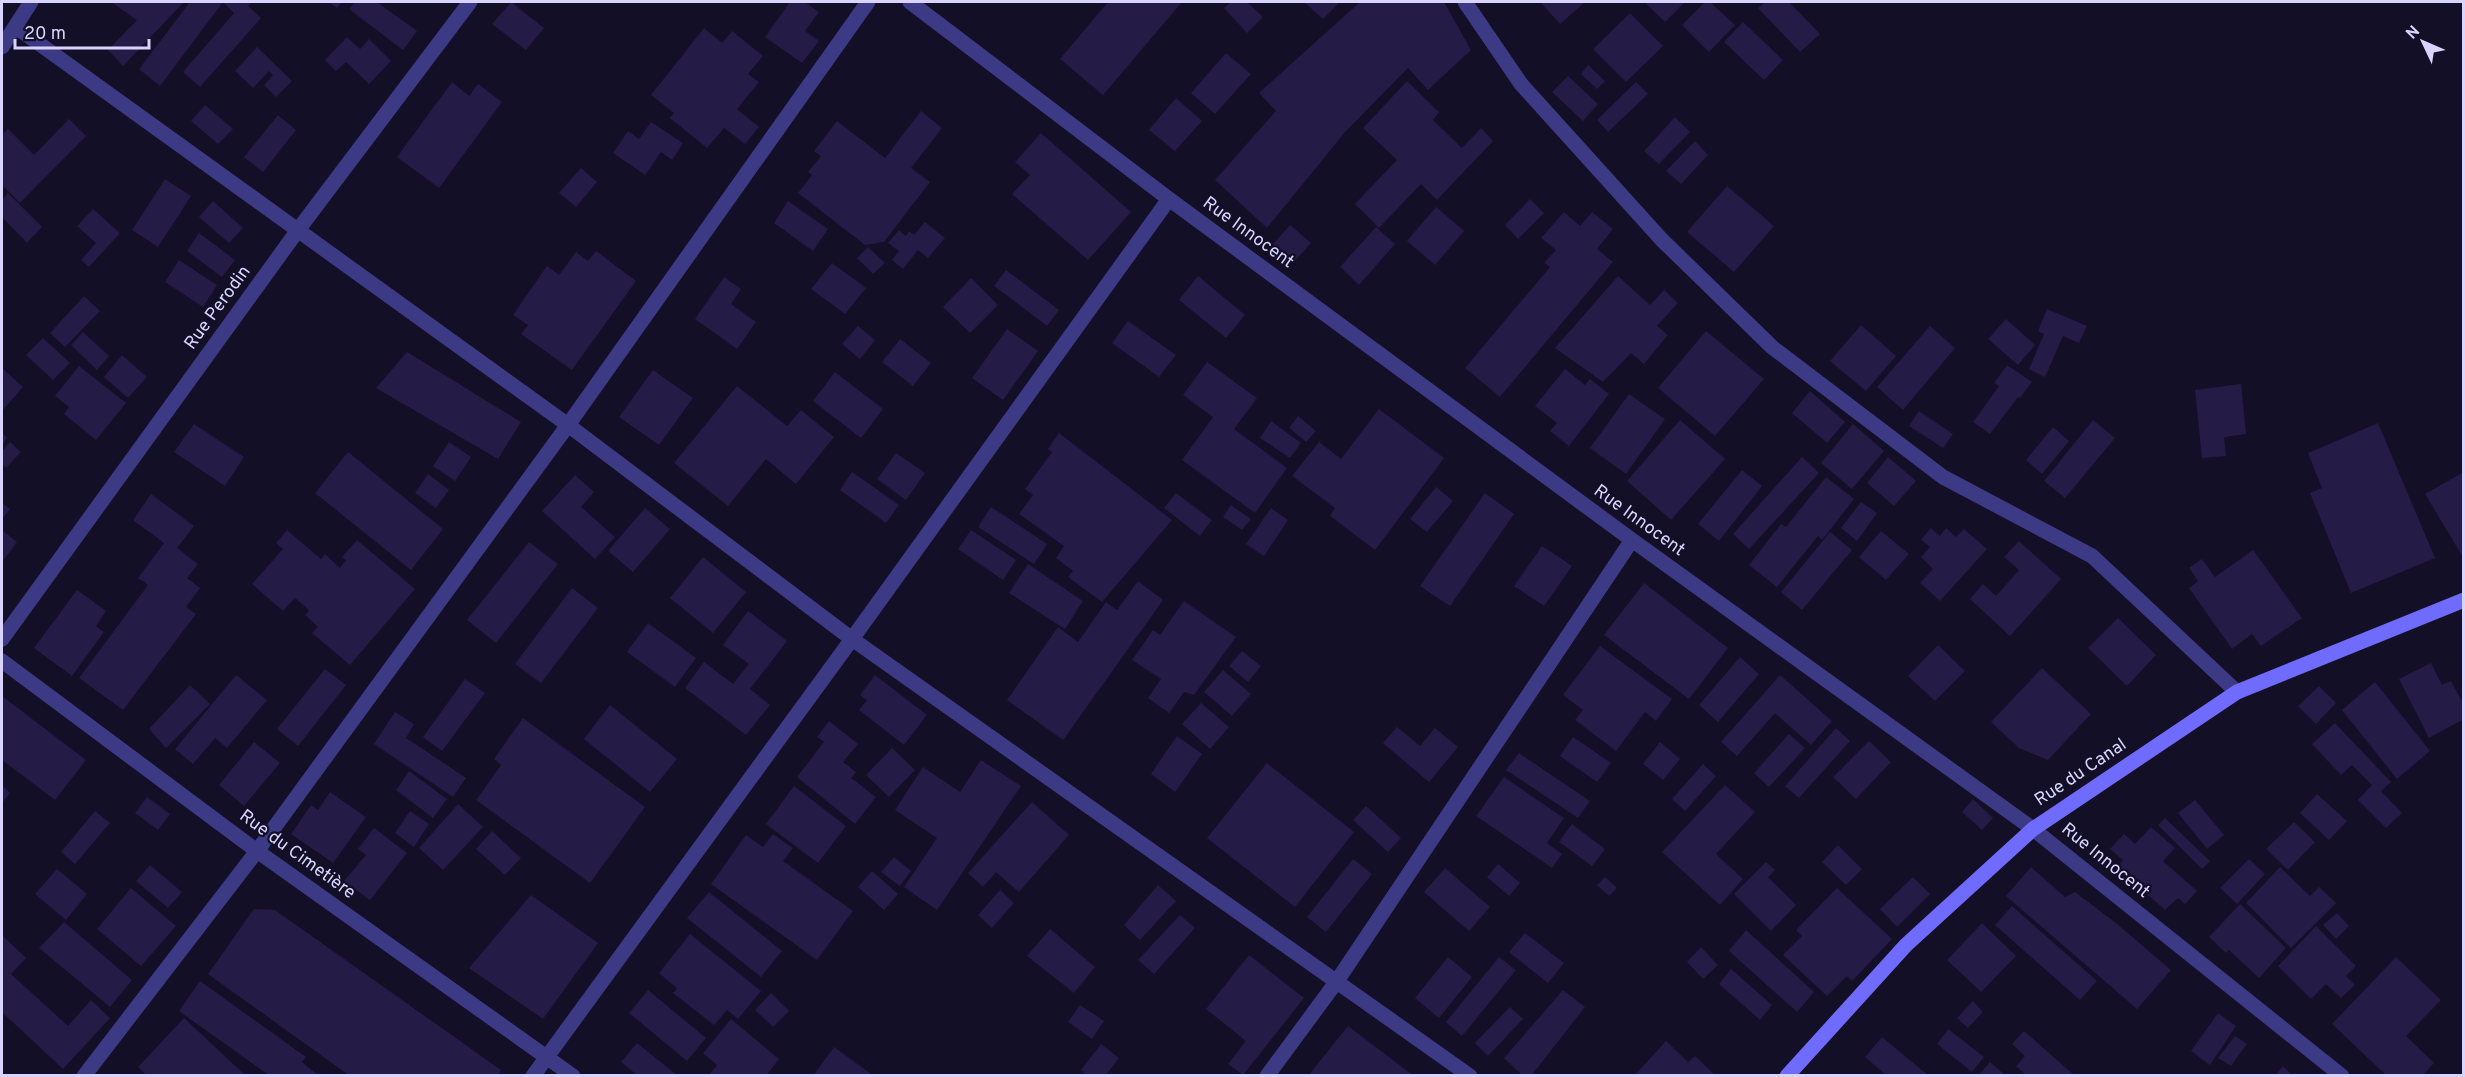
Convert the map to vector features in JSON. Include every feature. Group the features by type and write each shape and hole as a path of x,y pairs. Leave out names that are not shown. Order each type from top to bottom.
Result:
{"street":[{"path":"2,47 31,2"},
{"name":"Rue Perodin","path":"2,639 298,230 470,2"},
{"path":"84,1076 257,851 568,425 868,2"},
{"name":"Rue Innocent","path":"910,2 1169,199 1632,540 2033,829 2342,1076"},
{"path":"1465,2 1521,84 1662,240 1772,347 1943,477 2092,556 2237,692"},
{"path":"16,27 568,425 852,639 1470,1076"},
{"path":"533,1076 1169,199"},
{"path":"1267,1076 1337,981 1632,540"},
{"name":"Rue du Canal","path":"1787,1076 1906,945 2033,829 2237,692 2463,600"},
{"name":"Rue du Cimetière","path":"2,661 257,851 573,1076"}],"building":[{"path":"111,2 184,2 123,66 108,50 137,20"},
{"path":"190,2 223,2 160,86 139,69"},
{"path":"225,2 252,2 248,6 261,18 200,87 183,72 234,13"},
{"path":"329,2 342,2 337,8"},
{"path":"355,2 377,2 417,31 403,50 349,9"},
{"path":"511,2 544,28 526,50 492,24"},
{"path":"790,2 805,2 819,12 805,31 819,41 802,63 765,37"},
{"path":"1108,2 1182,2 1103,95 1060,59"},
{"path":"1231,2 1247,2 1263,17 1247,33 1224,8"},
{"path":"1304,2 1340,2 1323,19"},
{"path":"1360,2 1444,2 1471,50 1428,90 1408,68 1346,131 1267,228 1215,180 1276,111 1259,93"},
{"path":"1540,2 1585,2 1560,24"},
{"path":"1644,2 1685,2 1665,22"},
{"path":"1705,2 1710,2 1735,25 1709,52 1682,25"},
{"path":"1765,2 1789,2 1820,34 1800,52 1758,8"},
{"path":"1630,13 1663,46 1626,82 1593,49"},
{"path":"1743,22 1783,60 1764,80 1724,42"},
{"path":"704,28 722,43 732,31 763,56 748,74 759,82 737,109 759,127 745,144 724,128 707,148 670,118 674,113 651,95"},
{"path":"347,37 360,49 369,39 391,61 369,84 346,62 336,71 325,60"},
{"path":"257,47 292,81 276,97 264,85 273,75 269,71 253,88 235,71"},
{"path":"1226,53 1251,74 1215,114 1191,93"},
{"path":"1588,65 1605,81 1597,89 1581,74"},
{"path":"1568,76 1598,104 1583,121 1552,92"},
{"path":"1407,81 1439,112 1433,120 1462,148 1481,128 1493,141 1437,200 1421,184 1379,228 1355,204 1397,160 1363,128"},
{"path":"452,82 469,96 478,84 502,102 439,188 397,157"},
{"path":"1636,82 1648,94 1608,132 1597,120"},
{"path":"1176,98 1202,121 1175,151 1149,130"},
{"path":"205,105 233,129 218,144 191,121"},
{"path":"921,111 942,128 911,168 930,182 884,242 865,245 798,193 812,175 808,172 821,156 814,151 837,121 885,158"},
{"path":"278,115 296,130 263,172 244,157"},
{"path":"1675,117 1690,132 1659,164 1644,151"},
{"path":"69,119 86,136 20,203 2,185 2,135 8,129 34,155"},
{"path":"651,122 683,143 672,160 661,152 645,175 613,153 628,131 639,139"},
{"path":"1041,133 1131,212 1088,260 1012,194 1030,175 1015,162"},
{"path":"1695,141 1708,155 1681,184 1666,171"},
{"path":"581,168 597,182 576,207 559,193"},
{"path":"165,179 191,196 158,247 132,230"},
{"path":"1727,186 1774,226 1734,272 1687,232"},
{"path":"8,193 42,227 27,243 2,217 2,200"},
{"path":"1530,199 1544,213 1518,239 1505,225"},
{"path":"213,201 243,228 229,243 199,217"},
{"path":"788,201 828,229 813,251 774,223"},
{"path":"1436,207 1464,231 1435,265 1407,241"},
{"path":"93,209 120,233 89,267 81,260 96,243 77,226"},
{"path":"1564,212 1580,226 1592,212 1613,229 1597,249 1613,262 1500,397 1465,368 1550,267 1544,263 1556,250 1541,238"},
{"path":"925,222 945,238 928,258 918,250 903,269 892,260 899,251 888,243 899,230 906,236 909,231 914,235"},
{"path":"1290,225 1311,243 1294,262 1273,244"},
{"path":"1376,227 1395,244 1359,285 1340,267"},
{"path":"199,233 235,260 222,277 187,251"},
{"path":"868,247 885,263 873,274 857,258"},
{"path":"596,251 636,281 572,370 521,334 528,325 513,315 547,266 559,275 576,252 588,261"},
{"path":"179,260 217,285 203,307 165,282"},
{"path":"832,263 866,288 845,314 811,289"},
{"path":"1006,270 1059,310 1047,326 994,286"},
{"path":"1198,276 1245,315 1226,338 1179,300"},
{"path":"1618,276 1650,305 1664,290 1678,303 1657,326 1668,335 1644,364 1631,353 1603,382 1555,348"},
{"path":"724,277 741,289 731,304 756,322 737,349 695,319"},
{"path":"971,278 998,305 970,333 943,307"},
{"path":"84,296 100,311 65,347 50,333"},
{"path":"2047,309 2087,326 2079,343 2063,336 2045,377 2029,369 2044,334 2038,331"},
{"path":"2006,319 2035,345 2018,365 1988,339"},
{"path":"1128,321 1176,355 1159,377 1112,343"},
{"path":"1861,325 1896,356 1866,391 1830,361"},
{"path":"858,326 875,340 860,359 842,344"},
{"path":"1930,326 1955,348 1903,410 1877,387"},
{"path":"1007,329 1038,351 1003,400 972,378"},
{"path":"1706,331 1764,379 1715,436 1658,388"},
{"path":"83,332 109,356 97,370 71,345"},
{"path":"43,338 70,363 53,380 26,355"},
{"path":"900,339 931,363 913,386 882,362"},
{"path":"407,352 521,422 498,459 376,388"},
{"path":"122,355 147,377 128,398 104,377"},
{"path":"1207,362 1257,398 1234,429 1287,468 1255,513 1182,460 1213,417 1183,395"},
{"path":"2007,365 2032,382 1990,434 1973,422 1999,386 1994,383"},
{"path":"79,366 126,403 96,440 64,414 69,407 55,396"},
{"path":"2,368 23,387 2,411"},
{"path":"1565,369 1585,385 1590,379 1609,394 1569,446 1550,431 1557,423 1535,406"},
{"path":"653,370 693,398 659,445 619,417"},
{"path":"835,372 883,409 861,438 813,401"},
{"path":"2241,384 2246,434 2224,437 2226,456 2202,458 2195,390"},
{"path":"737,386 787,426 801,410 834,437 796,484 766,459 728,506 674,463"},
{"path":"1810,391 1845,422 1827,443 1792,413"},
{"path":"1629,394 1665,419 1626,474 1590,448"},
{"path":"1379,409 1444,458 1375,550 1330,516 1335,508 1292,476 1319,442 1341,459"},
{"path":"1919,411 1953,434 1943,448 1909,426"},
{"path":"1298,416 1316,431 1306,442 1289,428"},
{"path":"1680,420 1725,459 1671,520 1627,481"},
{"path":"2093,420 2115,438 2065,498 2044,481"},
{"path":"1271,421 1301,443 1290,458 1260,438"},
{"path":"2378,423 2435,558 2351,593 2310,493 2322,488 2308,453"},
{"path":"194,424 244,457 225,486 174,452"},
{"path":"1853,424 1884,451 1852,489 1821,463"},
{"path":"2053,427 2069,441 2042,474 2026,460"},
{"path":"2,433 7,438 2,445"},
{"path":"1059,433 1172,520 1102,602 1068,577 1073,571 1056,558 1064,546 1019,514 1033,495 1025,489 1052,452 1048,449"},
{"path":"10,442 21,452 6,468 2,463 2,451"},
{"path":"449,442 471,457 455,481 433,466"},
{"path":"348,452 443,529 411,570 315,493"},
{"path":"896,453 925,473 906,500 877,479"},
{"path":"1802,457 1819,473 1749,549 1733,534"},
{"path":"1888,457 1916,481 1894,506 1867,483"},
{"path":"1742,470 1762,486 1719,541 1698,524"},
{"path":"852,472 899,505 886,523 840,490"},
{"path":"2464,472 2464,559 2425,494"},
{"path":"428,474 449,490 436,508 415,493"},
{"path":"575,475 594,492 581,507 615,537 595,559 542,511"},
{"path":"1826,477 1854,499 1822,540 1818,536 1777,587 1749,565 1781,524 1786,527"},
{"path":"1436,487 1453,501 1427,532 1410,519"},
{"path":"1176,493 1212,520 1200,536 1164,508"},
{"path":"1485,493 1514,514 1450,606 1420,586"},
{"path":"151,494 194,526 177,548 198,564 187,578 200,588 186,607 196,614 123,710 79,678 148,585 138,578 164,543 133,520"},
{"path":"1861,502 1877,513 1857,541 1841,528"},
{"path":"2,503 10,509 2,519"},
{"path":"1231,505 1251,519 1242,530 1223,517"},
{"path":"991,507 1047,544 1034,564 978,527"},
{"path":"645,508 670,529 633,572 608,551"},
{"path":"1271,508 1288,520 1264,556 1246,544"},
{"path":"1931,528 1940,536 1946,528 1956,537 1964,529 1987,549 1940,601 1920,583 1933,569 1921,557 1930,547 1921,540"},
{"path":"2,530 17,542 2,562"},
{"path":"287,530 321,559 325,554 340,568 346,560 342,557 357,540 415,589 350,665 312,633 318,627 305,615 309,610 295,598 283,611 252,584 283,549 276,543"},
{"path":"971,530 1016,560 1003,580 958,549"},
{"path":"1881,531 1909,554 1886,580 1859,557"},
{"path":"1830,532 1852,550 1802,610 1781,592"},
{"path":"2019,541 2061,579 2010,636 1970,599 1983,584 1996,596 2019,570 2004,557"},
{"path":"529,542 558,564 496,643 467,620"},
{"path":"1542,546 1572,566 1544,606 1514,586"},
{"path":"2253,550 2302,618 2261,646 2252,634 2232,649 2189,588 2198,581 2189,568 2202,559 2215,577"},
{"path":"703,557 746,592 713,633 670,598"},
{"path":"1028,564 1083,601 1065,629 1009,593"},
{"path":"1138,581 1163,600 1063,740 1007,700 1058,627 1078,642 1106,602 1117,610"},
{"path":"1644,583 1728,648 1689,699 1604,635"},
{"path":"572,588 598,608 541,683 515,664"},
{"path":"77,590 106,611 96,626 104,632 72,676 34,648"},
{"path":"1184,601 1236,637 1194,695 1184,692 1169,713 1148,698 1161,679 1132,660 1153,630 1160,635"},
{"path":"748,611 787,641 750,689 770,705 746,735 685,688 704,662 733,684 749,664 723,645"},
{"path":"2118,618 2156,655 2127,686 2088,648"},
{"path":"648,623 696,658 675,687 627,652"},
{"path":"1938,645 1965,671 1935,701 1908,676"},
{"path":"1600,646 1672,699 1656,721 1645,712 1616,751 1575,720 1583,710 1563,695"},
{"path":"1242,651 1261,666 1248,682 1229,666"},
{"path":"1740,657 1759,674 1718,722 1699,705"},
{"path":"2431,663 2442,685 2451,681 2464,705 2464,719 2429,738 2399,679"},
{"path":"2042,668 2091,714 2048,760 2019,748 1991,722"},
{"path":"325,669 346,685 298,746 277,729"},
{"path":"1223,670 1251,694 1232,716 1204,692"},
{"path":"236,675 267,700 227,748 215,738 193,764 175,749"},
{"path":"875,675 927,715 904,745 859,710 867,700 860,695"},
{"path":"1780,675 1832,721 1811,745 1775,713 1737,756 1721,742"},
{"path":"465,679 485,693 442,751 423,737"},
{"path":"2375,682 2430,751 2397,779 2342,710"},
{"path":"190,685 210,704 166,748 149,729"},
{"path":"2319,686 2336,703 2316,724 2298,706"},
{"path":"2,696 86,760 55,800 2,760"},
{"path":"1201,703 1229,727 1210,749 1182,724"},
{"path":"610,705 677,759 650,792 584,739"},
{"path":"395,712 414,724 406,738 466,778 453,797 374,744"},
{"path":"523,718 645,807 590,883 476,800 501,765 494,759"},
{"path":"829,721 858,744 843,762 856,772 851,778 876,797 855,824 797,777 824,742 817,737"},
{"path":"2335,723 2391,782 2381,791 2402,813 2386,828 2358,800 2372,785 2352,765 2341,775 2312,744"},
{"path":"1397,727 1420,746 1435,728 1458,747 1429,782 1383,743"},
{"path":"1836,728 1850,741 1799,798 1785,786"},
{"path":"1789,734 1805,748 1769,787 1754,773"},
{"path":"1177,736 1202,754 1175,792 1151,774"},
{"path":"1573,737 1611,763 1597,782 1560,756"},
{"path":"1869,741 1891,762 1856,799 1833,777"},
{"path":"254,742 280,763 244,806 219,785"},
{"path":"1660,742 1680,759 1663,780 1643,764"},
{"path":"892,748 915,770 889,797 866,775"},
{"path":"1519,753 1590,801 1578,818 1506,770"},
{"path":"981,760 1021,786 937,910 904,887 937,838 895,810 923,767 960,792"},
{"path":"1267,763 1354,832 1295,907 1207,838"},
{"path":"1703,764 1716,776 1685,811 1672,799"},
{"path":"409,771 447,799 433,818 396,790"},
{"path":"1504,777 1564,818 1547,843 1562,854 1552,868 1476,816"},
{"path":"2,785 10,793 2,803"},
{"path":"1725,785 1755,812 1716,854 1743,879 1720,905 1662,852"},
{"path":"794,786 846,826 818,863 766,824"},
{"path":"330,792 366,817 333,863 291,834 311,805 318,810"},
{"path":"2317,794 2347,821 2329,840 2300,813"},
{"path":"147,797 170,814 158,830 135,813"},
{"path":"1973,799 1993,818 1982,830 1962,812"},
{"path":"2195,800 2224,835 2207,849 2178,813"},
{"path":"1032,802 1069,835 1019,892 996,872 983,887 968,873"},
{"path":"458,804 483,827 443,870 419,848"},
{"path":"1366,806 1401,838 1388,852 1353,820"},
{"path":"95,811 110,823 75,864 61,852"},
{"path":"410,811 429,824 414,847 395,833"},
{"path":"2165,818 2210,861 2202,869 2158,825"},
{"path":"2294,822 2315,842 2288,870 2266,849"},
{"path":"1572,824 1605,849 1592,866 1559,842"},
{"path":"2151,827 2175,848 2163,861 2197,891 2185,904 2178,898 2165,910 2117,867 2123,860 2110,849 2124,834 2135,844"},
{"path":"374,828 407,853 370,900 344,881 366,855 358,849"},
{"path":"492,831 521,858 505,875 476,849"},
{"path":"773,834 793,848 783,861 853,911 817,960 711,884 746,835 763,847"},
{"path":"1838,845 1862,869 1846,885 1822,862"},
{"path":"894,857 911,871 900,886 881,872"},
{"path":"1353,859 1372,874 1326,932 1307,917"},
{"path":"2249,859 2265,874 2237,904 2220,888"},
{"path":"1766,862 1775,870 1768,877 1796,905 1771,931 1734,894"},
{"path":"1498,864 1520,883 1509,896 1487,877"},
{"path":"150,865 182,892 168,908 136,881"},
{"path":"2031,867 2065,897 2075,892 2171,970 2137,1009 2006,896"},
{"path":"2280,867 2310,896 2319,887 2336,903 2291,948 2246,903"},
{"path":"1445,868 1490,907 1469,931 1424,892"},
{"path":"57,869 87,894 66,920 35,894"},
{"path":"872,871 898,894 884,910 858,887"},
{"path":"1605,877 1617,888 1609,896 1597,885"},
{"path":"1913,877 1930,894 1897,927 1880,909"},
{"path":"1158,885 1176,901 1140,940 1124,925"},
{"path":"131,888 176,926 141,966 97,929"},
{"path":"1837,888 1892,939 1852,981 1847,976 1827,996 1783,955 1802,936 1796,930"},
{"path":"1000,890 1014,903 992,928 978,915"},
{"path":"709,892 782,951 761,977 687,918"},
{"path":"531,895 598,943 543,1019 469,968"},
{"path":"2240,904 2286,948 2259,978 2229,950 2226,953 2209,937"},
{"path":"2012,906 2097,981 2080,1000 1995,925"},
{"path":"254,909 275,910 501,1070 498,1076 350,1076 208,974"},
{"path":"2337,913 2349,926 2336,939 2323,925"},
{"path":"1180,915 1195,928 1154,974 1138,960"},
{"path":"64,922 132,980 110,1007 39,948"},
{"path":"1982,923 2016,956 1981,992 1947,960"},
{"path":"2316,926 2356,966 2346,976 2355,985 2341,998 2326,984 2311,999 2278,966"},
{"path":"1050,929 1095,967 1074,993 1027,956"},
{"path":"1746,930 1814,992 1797,1012 1729,951"},
{"path":"1525,933 1564,963 1548,983 1509,952"},
{"path":"690,934 761,991 738,1019 727,1010 714,1025 673,993 677,988 659,973"},
{"path":"2,935 26,958 11,974 68,1026 91,1000 110,1018 63,1069 2,1012"},
{"path":"1701,947 1718,965 1703,979 1687,962"},
{"path":"1249,955 1304,998 1243,1075 1228,1064 1246,1041 1206,1009"},
{"path":"1448,957 1472,977 1439,1018 1415,998"},
{"path":"1499,957 1516,970 1462,1036 1446,1022"},
{"path":"2396,957 2441,1000 2406,1036 2434,1063 2422,1076 2387,1076 2332,1024"},
{"path":"1731,969 1772,1005 1760,1020 1719,984"},
{"path":"200,981 306,1057 302,1062 319,1076 270,1076 179,1011"},
{"path":"648,990 706,1038 687,1061 629,1013"},
{"path":"1563,990 1585,1007 1531,1076 1523,1076 1504,1058"},
{"path":"771,993 789,1011 773,1027 755,1010"},
{"path":"1973,1001 1983,1012 1968,1028 1957,1018"},
{"path":"1080,1005 1104,1021 1092,1039 1068,1022"},
{"path":"1510,1007 1523,1019 1488,1056 1475,1043"},
{"path":"2218,1013 2236,1026 2210,1065 2191,1051"},
{"path":"184,1018 246,1076 147,1076 138,1067"},
{"path":"731,1019 779,1059 766,1076 708,1076 717,1065 703,1053"},
{"path":"1348,1026 1414,1076 1308,1076"},
{"path":"1948,1029 1984,1057 1972,1072 1937,1044"},
{"path":"2024,1031 2075,1076 2027,1076 2016,1066 2025,1056 2012,1044"},
{"path":"2235,1036 2247,1044 2231,1066 2218,1058"},
{"path":"1882,1037 1929,1076 1887,1076 1865,1057"},
{"path":"1666,1041 1688,1062 1695,1056 1716,1076 1634,1076"},
{"path":"637,1043 678,1076 638,1076 621,1062"},
{"path":"1101,1044 1119,1058 1105,1076 1087,1076 1081,1070"},
{"path":"834,1047 874,1076 813,1076"},
{"path":"1990,1062 2006,1076 1978,1076"},
{"path":"2283,1066 2293,1076 2275,1076"}]}
